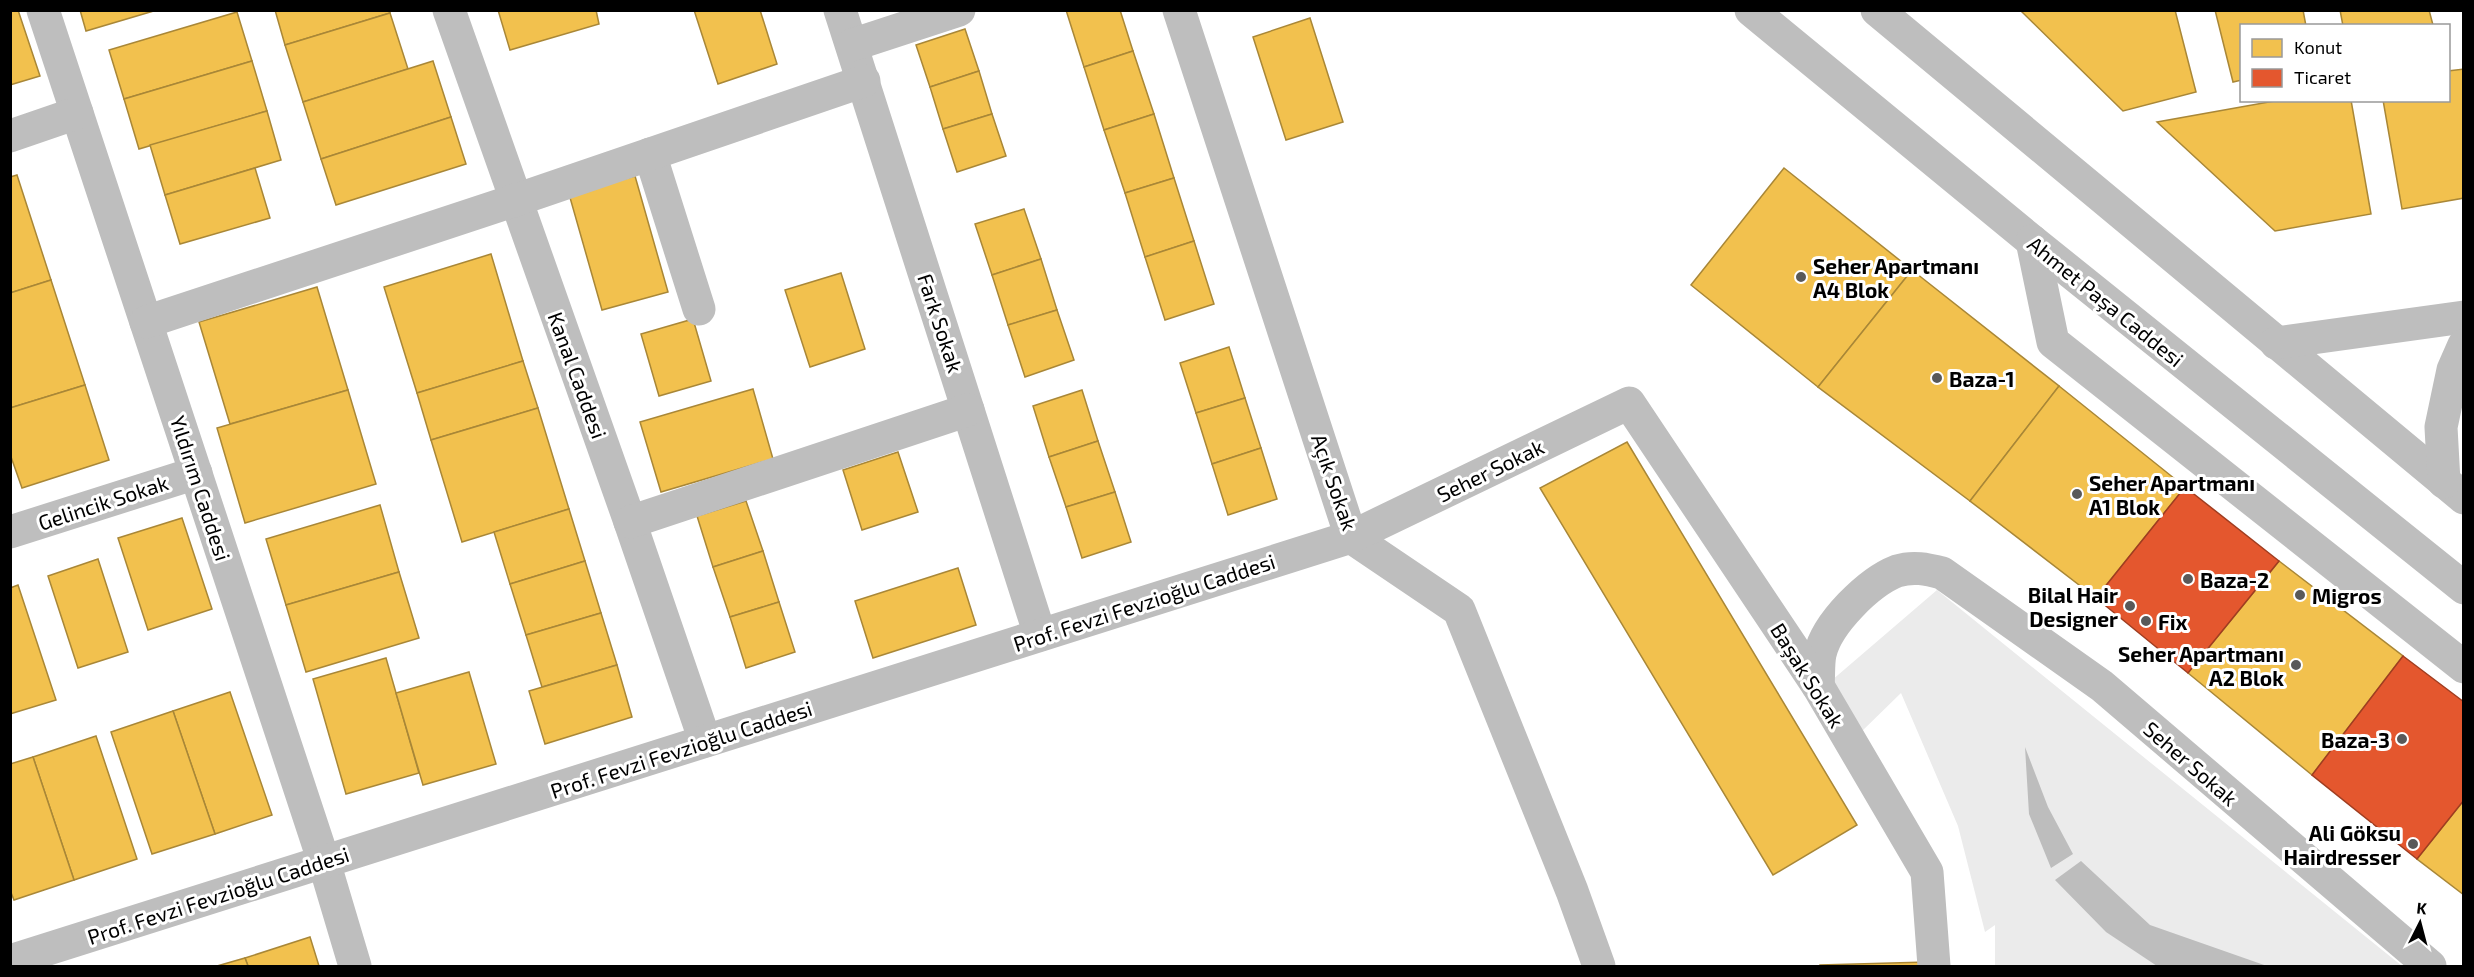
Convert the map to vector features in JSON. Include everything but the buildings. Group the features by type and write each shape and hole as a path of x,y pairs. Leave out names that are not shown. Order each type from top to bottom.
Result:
{"street":[{"name":"Yıldırım Caddesi","path":"43,10 324,862 354,966"},
{"name":"Kanal Caddesi","path":"449,10 705,741"},
{"name":"Fark Sokak","path":"840,10 1040,635"},
{"path":"852,45 959,10"},
{"name":"Açık Sokak","path":"1179,10 1352,537 1460,610 1572,891 1599,966"},
{"name":"Ahmet Paşa Caddesi","path":"1752,10 2032,241 2463,588"},
{"path":"1877,10 2454,490"},
{"path":"146,322 516,200 864,81"},
{"path":"10,136 77,113"},
{"path":"650,154 699,309"},
{"path":"2032,241 2053,342 2463,668"},
{"path":"2276,343 2463,317"},
{"path":"2454,490 2441,427 2453,370 2463,345"},
{"name":"Seher Sokak","path":"1352,537 1629,404"},
{"name":"Başak Sokak","path":"1629,404 1818,686 1927,873 1934,966"},
{"path":"630,522 968,410"},
{"name":"Gelincik Sokak","path":"10,532 196,473"},
{"name":"Prof. Fevzi Fevzioğlu Caddesi","path":"10,961 1352,537"},
{"name":"Seher Sokak","path":"1818,686 1820,652 1829,634 1863,592 1897,571 1920,567 1942,573 2102,686 2430,966"}],"shaded area":[{"path":"1937,590 2402,966 1995,966 1995,925 1985,932 1958,826 1901,693 1858,735 1831,681"},
{"path":"2025,747 2048,807 2073,854 2051,868 2029,814"},
{"path":"2081,861 2150,925 2267,966 2157,966 2106,932 2055,880"}],"place":[{"name":"Seher Apartmanı A4 Blok","path":"1801,277"},
{"name":"Baza-1","path":"1937,378"},
{"name":"Seher Apartmanı A1 Blok","path":"2077,494"},
{"name":"Baza-2","path":"2188,579"},
{"name":"Migros","path":"2300,595"},
{"name":"Bilal Hair Designer","path":"2130,606"},
{"name":"Fix","path":"2146,621"},
{"name":"Seher Apartmanı A2 Blok","path":"2296,665"},
{"name":"Baza-3","path":"2402,739"},
{"name":"Ali Göksu Hairdresser","path":"2413,844"}]}
